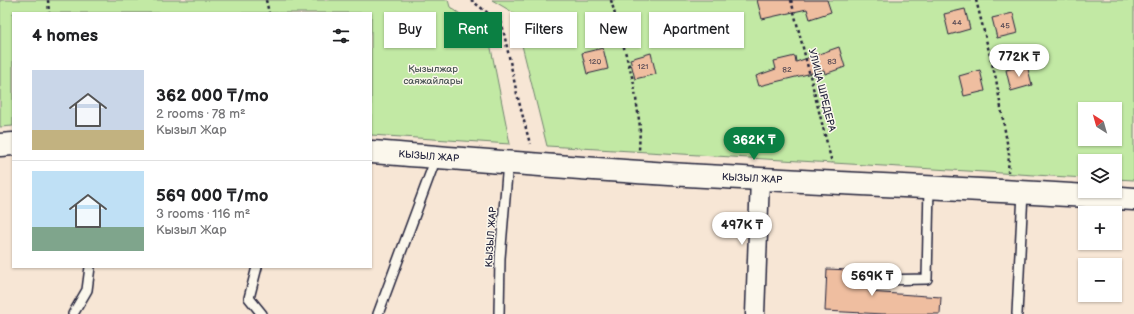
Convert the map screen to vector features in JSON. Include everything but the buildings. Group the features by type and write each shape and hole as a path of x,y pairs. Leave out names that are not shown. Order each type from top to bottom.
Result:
{"main road":[{"path":"0,145 12,144"},
{"name":"КЫЗЫЛ ЖАР","path":"372,152 639,172 1023,191 1134,199"}],"street":[{"path":"755,314 760,179"}],"lane":[{"path":"378,314 436,156"},
{"name":"КЫЗЫЛ ЖАР","path":"499,314 500,258 508,162"},
{"path":"877,280 927,279 928,187"},
{"path":"1017,314 1023,191"},
{"path":"73,314 87,290 90,268"},
{"path":"257,268 249,298 262,314"}],"path":[{"path":"48,0 50,12"},
{"path":"266,0 269,12"},
{"path":"471,0 502,24 516,94 535,164"},
{"path":"610,0 634,84 640,126 639,172"},
{"name":"УЛИЦА ШРЕДЕРА","path":"791,0 838,183"},
{"path":"976,0 996,79 1009,154 1008,174 1023,191"}],"green space":[{"name":"Қызылжар саяжайлары","path":"0,0 448,0 450,7 457,12 444,12 444,48 491,48 510,144 372,135 372,12 12,12 12,126 0,127"},
{"path":"492,0 1134,0 1134,180 1122,179 1122,154 1078,154 1078,178 547,146 523,48 577,48 577,12 512,12"}]}
